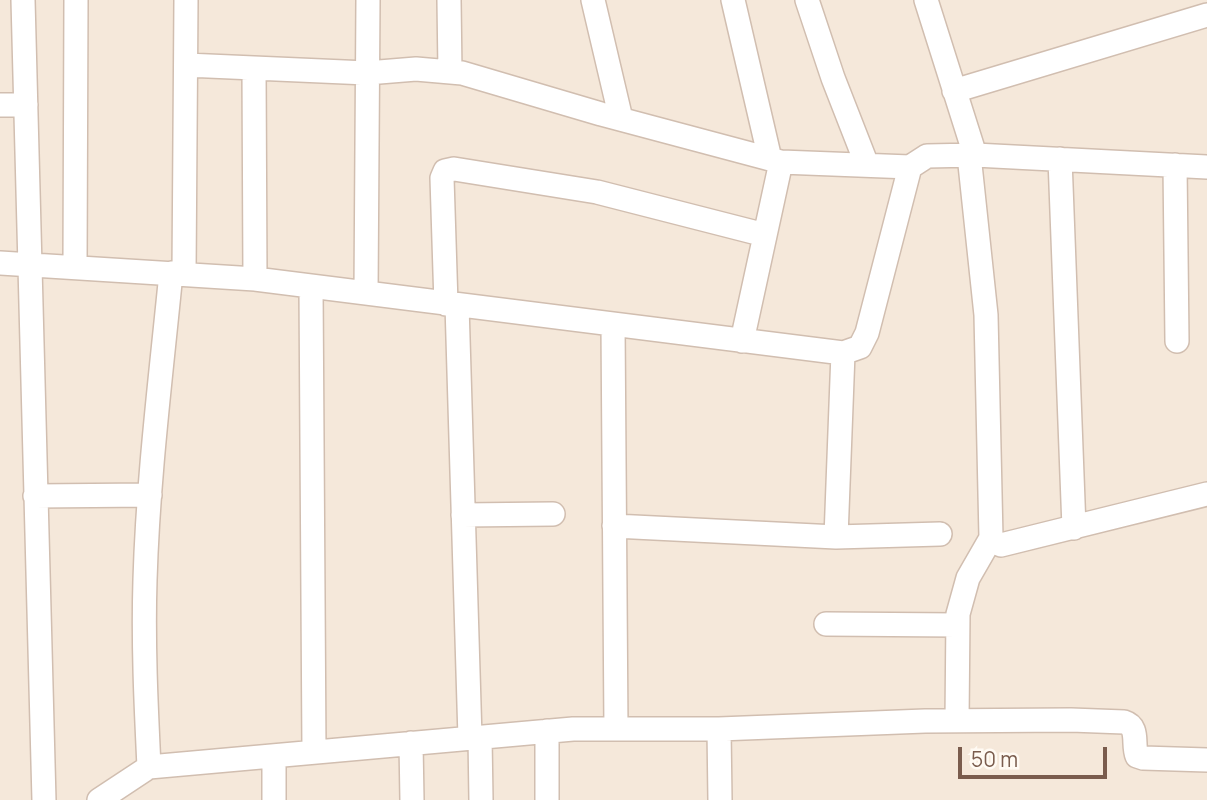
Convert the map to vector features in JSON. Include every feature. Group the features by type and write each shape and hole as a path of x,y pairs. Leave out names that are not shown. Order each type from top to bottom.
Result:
{"street":[{"path":"23,0 44,800"},
{"path":"75,267 76,0"},
{"path":"149,767 144,670 145,579 150,495 177,273 186,65 186,0"},
{"path":"366,293 368,0"},
{"path":"449,0 450,72"},
{"path":"593,0 621,119"},
{"path":"733,0 776,161 765,236 742,341"},
{"path":"807,0 833,78 867,165"},
{"path":"926,0 972,155 985,315 991,538 962,593 957,625 957,721"},
{"path":"954,91 1207,15"},
{"path":"186,65 367,73 416,69 462,73 776,161 910,167 926,156 972,155 1207,167"},
{"path":"254,68 255,279"},
{"path":"0,105 26,105"},
{"path":"1060,159 1074,528"},
{"path":"1175,165 1177,341"},
{"path":"0,263 255,279 843,353 860,346 867,333 910,167"},
{"path":"481,800 442,178 445,171 454,169 597,192 765,236"},
{"path":"311,287 314,751"},
{"path":"613,324 616,729"},
{"path":"836,537 843,353"},
{"path":"991,538 1001,545 1207,494"},
{"path":"35,496 150,495"},
{"path":"463,515 553,514"},
{"path":"614,526 836,537 940,534"},
{"path":"826,624 957,625"},
{"path":"99,800 149,767 547,731 719,729 957,721 1125,722 1134,730 1137,756 1207,760"},
{"path":"719,729 720,800"},
{"path":"547,731 547,800"},
{"path":"411,743 412,800"},
{"path":"274,756 274,800"}],"shaded area":[{"path":"0,0 1207,0 1207,800 0,800"}]}
